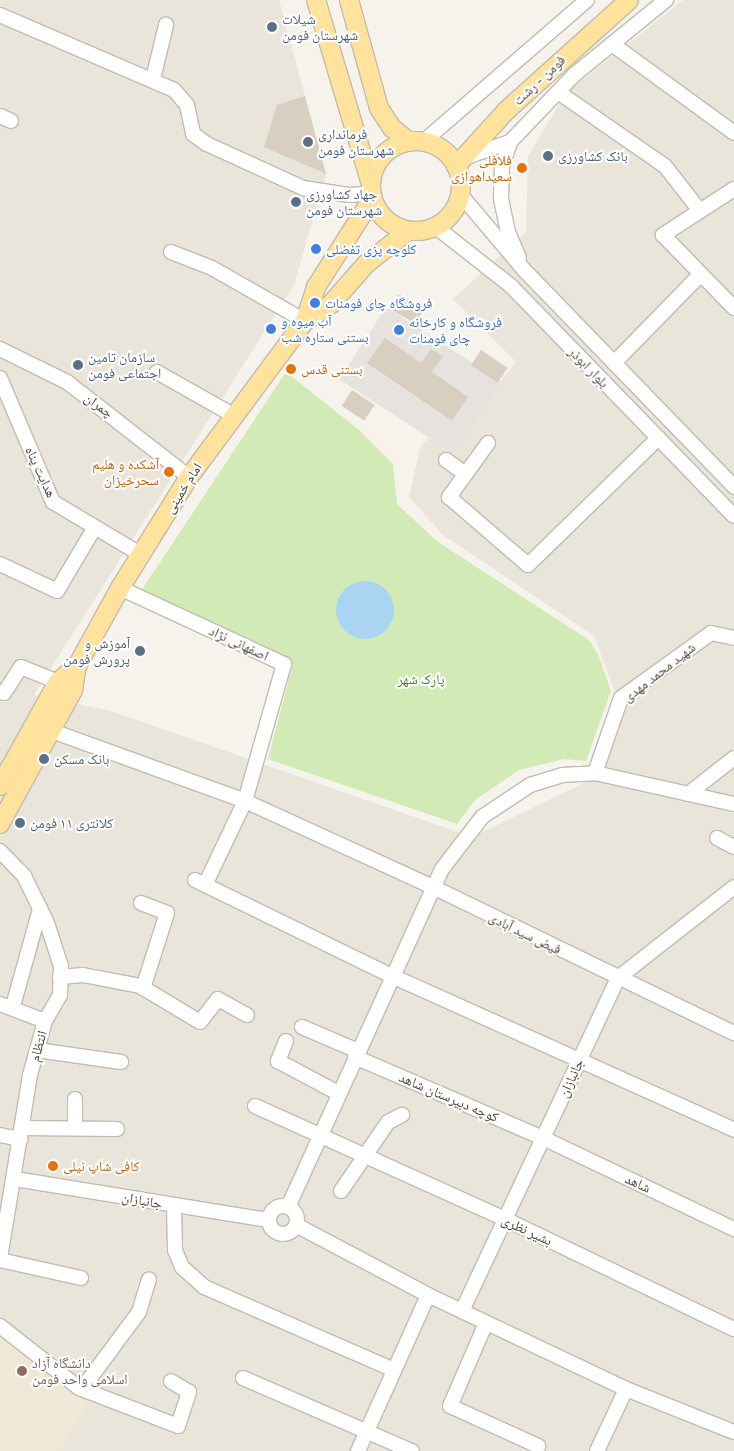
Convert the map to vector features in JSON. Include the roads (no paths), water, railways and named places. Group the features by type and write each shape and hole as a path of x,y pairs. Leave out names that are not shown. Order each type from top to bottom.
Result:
{"main road":[{"path":"316,0 371,192 383,218 408,231 436,227 456,207 460,194 460,162 416,142 392,128 380,108 349,0"},
{"name":"فومن - رشت","path":"460,162 507,110 629,0"},
{"path":"371,192 376,165 384,154 416,142"},
{"name":"امام خمینی","path":"305,321 316,287 371,192"},
{"name":"امام خمینی","path":"0,824 73,690 77,666 140,554 189,477 233,415 305,321 331,304 366,264 408,231"},
{"name":"امام خمینی","path":"0,786 5,770 58,682 77,666"}],"street":[{"path":"416,142 587,0"},
{"path":"460,162 510,142 558,92 612,44 666,0"},
{"path":"0,15 153,79 183,98 194,134 206,144 303,188 350,195 371,192"},
{"path":"153,79 166,25"},
{"path":"612,44 734,133"},
{"path":"558,92 665,166 700,211"},
{"path":"510,142 502,167 500,199 508,232 526,272"},
{"path":"734,188 663,234 734,308"},
{"name":"بلوار ابوذر","path":"460,194 526,272 734,487"},
{"name":"بلوار ابوذر","path":"436,227 511,286 734,516"},
{"path":"171,252 212,268 305,321"},
{"path":"614,363 701,274"},
{"name":"چمران","path":"0,349 67,382 189,477"},
{"path":"157,372 233,415"},
{"name":"هدایت پناه","path":"0,378 52,502 140,554"},
{"path":"488,443 449,498 528,565 658,438"},
{"path":"446,460 465,474"},
{"path":"0,564 56,591 95,527"},
{"name":"اصفهانی نژاد","path":"120,588 284,664 245,801"},
{"name":"شهید محمد مهدی","path":"595,773 621,698 711,633 734,638"},
{"path":"0,692 4,693 21,667 58,682"},
{"path":"52,731 245,801 433,887"},
{"path":"688,794 734,758"},
{"path":"288,1207 318,1136 433,887 442,869 482,817 530,785 562,775 595,773 734,804"},
{"path":"245,801 200,883 392,976 580,1059 734,1130"},
{"path":"716,838 734,847"},
{"name":"انتظام","path":"0,850 24,876 40,909 61,966 60,995 46,1021 37,1050 0,1260"},
{"name":"فیض سید آبادی","path":"433,887 734,1033"},
{"name":"جانبازان","path":"462,1311 618,978 734,887"},
{"path":"141,903 167,913 143,988"},
{"path":"40,909 7,1005 46,1021"},
{"path":"60,977 83,975 143,988 200,1022 218,999 247,1015"},
{"name":"کوچه دبیرستان شاهد","path":"302,1027 356,1054 543,1138"},
{"path":"286,1042 278,1060 338,1092"},
{"path":"37,1050 120,1062"},
{"path":"75,1128 76,1099"},
{"name":"بشیر نظری","path":"255,1106 504,1219 734,1328"},
{"path":"341,1190 388,1122 402,1114"},
{"path":"0,1135 75,1128 118,1128"},
{"name":"شاهد","path":"543,1138 734,1229"},
{"name":"جانبازان","path":"15,1179 269,1220"},
{"path":"174,1206 175,1250 182,1266 204,1287 394,1370"},
{"path":"279,1207 288,1207 294,1212 296,1225 290,1232 280,1234 272,1229 269,1220 272,1212 279,1207"},
{"path":"296,1225 428,1295 486,1323 626,1389 734,1432"},
{"path":"0,1260 81,1278"},
{"path":"82,1389 139,1312 149,1280"},
{"path":"358,1451 428,1295"},
{"path":"486,1323 450,1406 538,1446"},
{"path":"0,1326 82,1389 178,1426 189,1392 171,1381"},
{"path":"243,1378 412,1451"},
{"path":"596,1451 626,1389"}],"water":[{"path":"365,581 381,586 389,594 394,610 389,626 381,634 365,639 349,634 341,626 336,610 341,594 349,586"}],"place":[{"name":"شیلات شهرستان فومن","path":"272,27"},
{"name":"فرمانداری شهرستان فومن","path":"308,142"},
{"name":"بانک کشاورزی","path":"548,156"},
{"name":"فلافلی سعیداهوازی","path":"522,168"},
{"name":"جهاد کشاورزی شهرستان فومن","path":"296,202"},
{"name":"کلوچه پزی تفضلی","path":"316,249"},
{"name":"فروشگاه چای فومنات","path":"315,303"},
{"name":"آب میوه و بستنی ستاره شب","path":"271,329"},
{"name":"فروشگاه و کارخانه چای فومنات","path":"399,330"},
{"name":"سازمان تامین اجتماعی فومن","path":"78,365"},
{"name":"بستنی قدس","path":"291,369"},
{"name":"آشکده و هلیم سحرخیزان","path":"169,472"},
{"name":"آموزش و پرورش فومن","path":"140,651"},
{"name":"بانک مسکن","path":"44,759"},
{"name":"کلانتری ۱۱ فومن","path":"20,823"},
{"name":"کافی شاپ نیلی","path":"53,1166"},
{"name":"دانشگاه آزاد اسلامی واحد فومن","path":"22,1371"}],"park label":[{"name":"پارک شهر","path":"421,679"}]}
